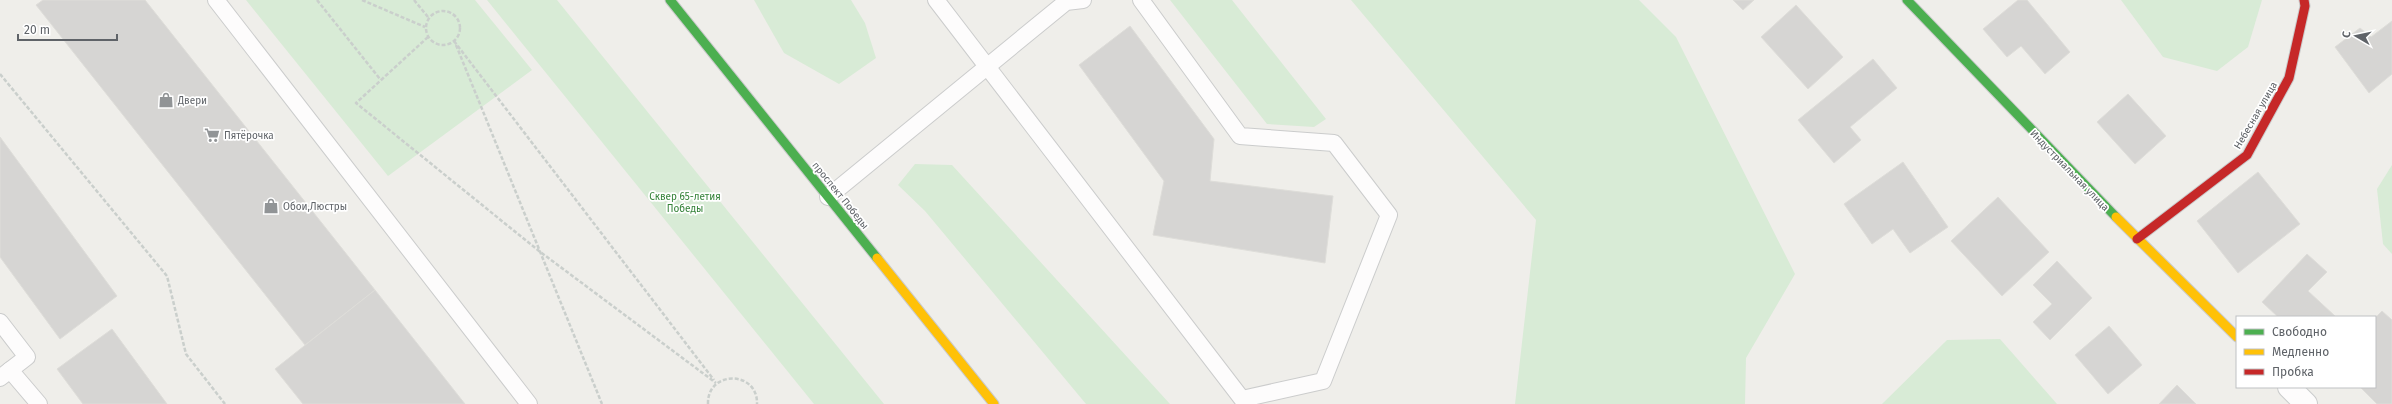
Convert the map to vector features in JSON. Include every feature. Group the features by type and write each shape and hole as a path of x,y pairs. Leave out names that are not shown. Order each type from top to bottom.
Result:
{"street":[{"name":"проспект Победы","path":"670,0 994,404"},
{"name":"Индустриальная улица","path":"1907,0 2136,239 2236,336"},
{"name":"Небесная улица","path":"2136,239 2247,155 2289,78 2305,6 2304,0"},
{"path":"2290,388 2306,404"}],"lane":[{"path":"216,0 529,404"},
{"path":"936,0 1242,399 1323,381 1388,215 1334,143 1240,136 1141,0"},
{"path":"828,197 1066,2 1083,0"},
{"path":"0,322 27,357 5,374 39,404"}],"path":[{"path":"317,0 380,79"},
{"path":"362,0 425,27"},
{"path":"414,0 428,17"},
{"path":"445,10 454,14 460,23 459,32 454,41 445,45 435,43 428,37 425,27 428,17 436,12 445,10"},
{"path":"428,37 380,79 356,103 540,251 716,384"},
{"path":"454,41 602,404"},
{"path":"454,41 716,384"},
{"path":"0,74 167,276 186,354 225,404"},
{"path":"708,404 711,390 716,384 731,378 746,382 756,394 757,404"}],"green space":[{"path":"246,0 475,0 532,70 388,176"},
{"name":"Сквер 65-летия Победы","path":"487,0 557,0 884,404 814,404"},
{"path":"754,0 851,0 865,23 876,58 839,84 784,53"},
{"path":"1170,0 1232,0 1326,119 1314,127 1267,124"},
{"path":"1351,0 1639,0 1676,37 1795,274 1746,358 1745,404 1515,404 1536,220"},
{"path":"2121,0 2262,0 2248,47 2217,71 2163,57"},
{"path":"915,164 952,165 1170,404 1086,404 925,211 898,185"},
{"path":"2392,165 2392,254 2383,244 2377,189"},
{"path":"2000,339 2057,404 1882,404 1947,340"}],"building":[{"path":"43,0 145,0 375,290 305,345 36,5"},
{"path":"1733,0 1754,0 1743,10"},
{"path":"2018,0 2027,0 2070,52 2045,74 2021,46 2007,57 1983,29"},
{"path":"1796,5 1843,57 1808,89 1761,37"},
{"path":"2392,21 2392,74 2369,93 2335,47 2360,28 2371,37"},
{"path":"1130,26 1214,139 1210,181 1333,196 1325,263 1153,235 1164,181 1079,65"},
{"path":"1873,59 1897,88 1850,127 1861,140 1834,163 1798,120"},
{"path":"2128,94 2166,136 2135,164 2097,122"},
{"path":"0,137 117,296 60,339 0,257"},
{"path":"1903,162 1948,227 1910,253 1893,229 1872,244 1844,204"},
{"path":"2258,172 2300,224 2238,273 2197,221"},
{"path":"1998,197 2049,252 2002,296 1951,241"},
{"path":"2307,254 2327,272 2308,291 2335,316 2277,316 2262,302"},
{"path":"2057,261 2092,298 2050,340 2033,322 2052,304 2033,285"},
{"path":"375,290 465,404 303,404 275,369"},
{"path":"2382,311 2392,320 2392,404 2377,404 2361,388 2376,388 2376,317"},
{"path":"2109,326 2142,365 2108,394 2075,355"},
{"path":"112,329 167,404 83,404 57,369"},
{"path":"2177,385 2196,404 2159,404"}],"traffic: fast":[{"path":"670,0 877,258"},
{"path":"1907,0 2116,217"}],"traffic: slow":[{"path":"2116,217 2236,336"},
{"path":"877,258 994,404"}],"traffic: jam":[{"path":"2137,239 2247,155 2289,78 2305,6 2304,0"}],"place":[{"name":"Двери","path":"166,100"},
{"name":"Пятёрочка","path":"212,135"},
{"name":"Обои,Люстры","path":"271,206"}]}
